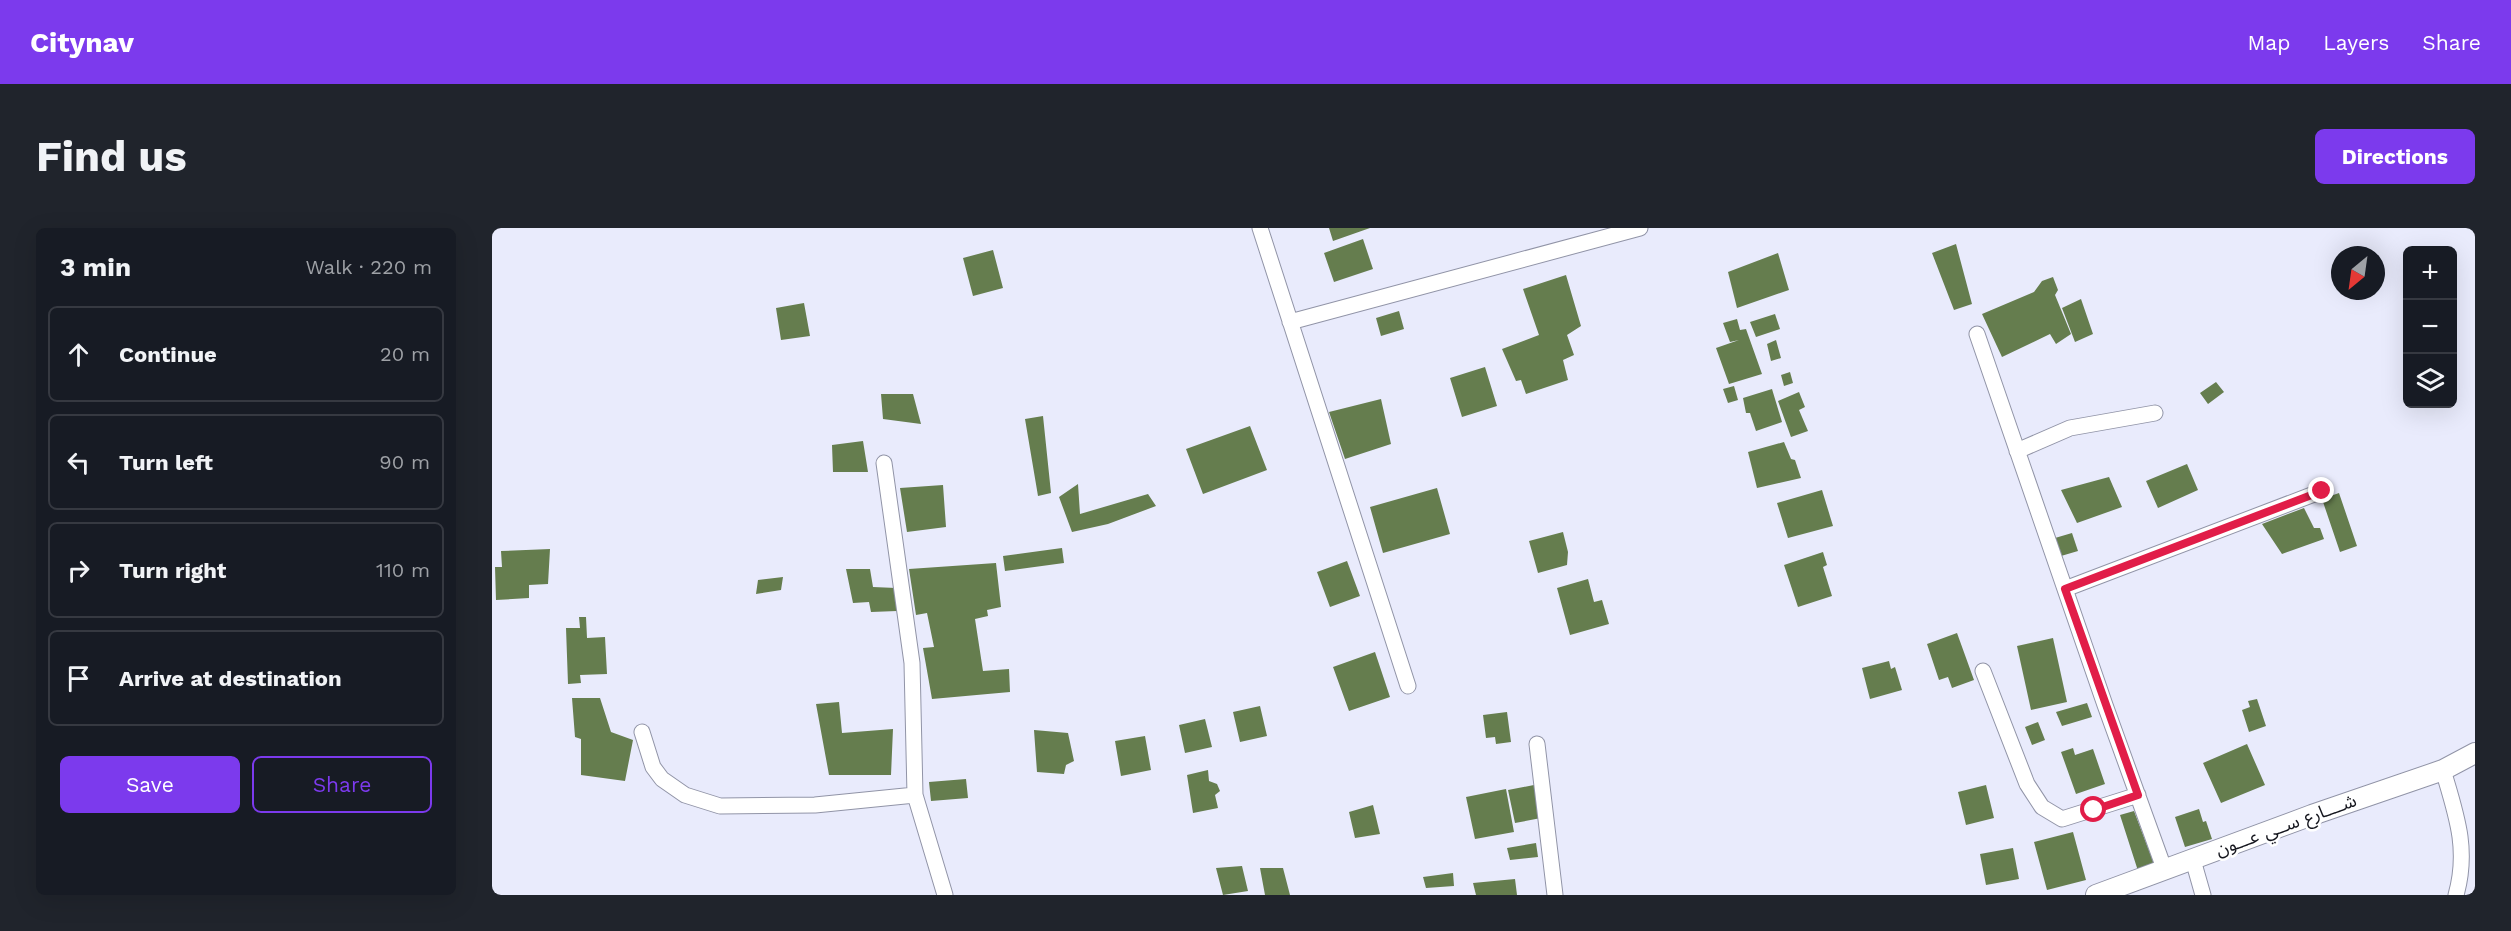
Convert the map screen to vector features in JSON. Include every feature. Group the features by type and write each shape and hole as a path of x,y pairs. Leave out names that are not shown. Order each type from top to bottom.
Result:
{"street":[{"path":"1260,228 1408,686"},
{"path":"1290,322 1640,228"},
{"path":"1977,334 2165,871"},
{"path":"2017,451 2070,428 2155,413"},
{"path":"884,463 912,663 915,795 945,895"},
{"path":"2065,589 2322,491"},
{"path":"1983,671 2027,784 2042,807 2062,819 2138,795"},
{"path":"642,732 653,767 662,778 685,795 720,806 815,805 915,795"},
{"path":"1537,744 1555,895"},
{"name":"شــــارع ســي عـــون","path":"2096,895 2312,815 2443,770 2475,753"},
{"path":"2443,770 2460,830 2463,870 2456,895"},
{"path":"2193,860 2203,895"}],"building":[{"path":"1329,228 1370,228 1333,241"},
{"path":"1363,239 1373,269 1334,282 1324,253"},
{"path":"1956,244 1972,304 1954,310 1932,253"},
{"path":"993,250 1003,288 973,296 963,258"},
{"path":"1778,253 1789,290 1737,308 1728,272"},
{"path":"1566,275 1581,326 1567,335 1574,355 1563,360 1568,380 1526,394 1521,380 1516,381 1502,349 1539,335 1523,289"},
{"path":"2053,277 2058,290 2055,295 2071,334 2056,344 2050,334 2002,357 1982,314 2034,292 2042,281"},
{"path":"2081,299 2093,334 2075,342 2062,308"},
{"path":"804,303 810,336 781,340 776,308"},
{"path":"1399,311 1404,329 1381,336 1376,318"},
{"path":"1775,314 1780,329 1756,337 1750,322"},
{"path":"1737,319 1740,330 1746,329 1762,374 1729,384 1716,348 1739,340 1730,342 1723,323"},
{"path":"1776,340 1781,358 1771,361 1767,344"},
{"path":"1485,367 1497,406 1462,417 1450,378"},
{"path":"1790,372 1793,383 1784,386 1781,375"},
{"path":"2216,382 2224,392 2208,404 2200,393"},
{"path":"1734,386 1738,400 1728,403 1723,389"},
{"path":"1772,389 1782,422 1756,431 1750,413 1746,413 1743,398"},
{"path":"1799,392 1805,407 1799,410 1808,431 1791,437 1778,401"},
{"path":"881,394 913,394 921,424 883,419"},
{"path":"1381,399 1391,444 1345,459 1329,412"},
{"path":"1043,416 1051,493 1038,496 1025,419"},
{"path":"1250,426 1267,470 1203,494 1186,449"},
{"path":"863,441 868,472 833,472 832,445"},
{"path":"1784,442 1791,459 1795,460 1801,478 1757,488 1748,452"},
{"path":"2187,464 2198,490 2158,508 2146,481"},
{"path":"2109,477 2122,507 2077,523 2061,490"},
{"path":"1078,484 1080,514 1148,494 1156,506 1108,524 1072,532 1059,497"},
{"path":"943,485 946,527 907,532 900,488"},
{"path":"1437,488 1450,534 1383,553 1370,507"},
{"path":"1822,490 1833,526 1788,538 1777,503"},
{"path":"2339,493 2357,546 2340,552 2322,499"},
{"path":"2304,508 2314,528 2320,528 2324,539 2282,554 2262,524"},
{"path":"1563,532 1568,552 1567,565 1538,573 1529,541"},
{"path":"2072,533 2078,551 2061,556 2055,538"},
{"path":"1062,548 1064,563 1005,571 1003,556"},
{"path":"550,549 548,584 529,585 529,598 496,600 495,567 502,567 501,551"},
{"path":"1823,552 1827,565 1823,567 1832,596 1798,607 1784,565"},
{"path":"1347,561 1360,596 1330,607 1317,572"},
{"path":"996,563 1001,607 987,610 988,616 975,619 983,671 1009,669 1010,692 932,699 923,648 934,647 927,613 916,615 909,569"},
{"path":"846,569 870,569 873,587 896,588 897,611 871,612 869,602 853,603"},
{"path":"783,577 781,590 756,594 758,580"},
{"path":"1588,579 1594,602 1602,600 1609,624 1570,635 1557,588"},
{"path":"579,617 586,617 587,638 605,637 607,674 580,675 581,683 568,684 566,628 580,628"},
{"path":"1957,633 1974,680 1952,688 1948,677 1939,680 1927,644"},
{"path":"2053,638 2067,702 2031,710 2017,646"},
{"path":"1375,652 1390,697 1349,711 1333,667"},
{"path":"1889,661 1891,669 1895,667 1902,690 1870,699 1862,668"},
{"path":"572,698 600,698 611,732 633,740 625,781 581,775 581,739 575,737"},
{"path":"2257,699 2266,726 2249,732 2242,710 2250,707 2248,701"},
{"path":"839,702 842,733 893,729 891,775 829,775 816,704"},
{"path":"2087,703 2092,717 2062,726 2056,712"},
{"path":"1260,706 1267,736 1240,742 1233,712"},
{"path":"1507,712 1511,742 1496,744 1495,737 1486,738 1483,715"},
{"path":"1205,719 1212,747 1185,753 1179,725"},
{"path":"2038,722 2045,740 2032,745 2025,727"},
{"path":"1034,730 1068,733 1074,761 1066,765 1064,774 1037,772"},
{"path":"1145,736 1151,770 1121,776 1115,741"},
{"path":"2247,744 2265,785 2221,803 2203,763"},
{"path":"2073,748 2075,755 2093,749 2105,784 2076,794 2061,752"},
{"path":"1208,770 1209,781 1217,784 1220,791 1215,795 1218,808 1193,813 1187,775"},
{"path":"966,779 968,798 931,801 929,782"},
{"path":"1534,785 1541,818 1515,823 1508,790"},
{"path":"1986,785 1994,818 1966,825 1958,792"},
{"path":"1506,789 1514,832 1475,839 1466,797"},
{"path":"1373,805 1380,834 1355,838 1349,812"},
{"path":"2199,809 2212,839 2185,847 2175,817"},
{"path":"2134,811 2156,869 2139,874 2120,815"},
{"path":"2073,832 2086,880 2047,890 2034,842"},
{"path":"1536,843 1538,857 1510,860 1507,848"},
{"path":"2013,848 2019,879 1986,885 1980,854"},
{"path":"1242,866 1248,891 1223,895 1216,868"},
{"path":"1260,868 1283,868 1290,895 1265,895"},
{"path":"1453,873 1454,886 1426,888 1423,877"},
{"path":"1515,879 1517,895 1476,895 1473,883"}],"route":[{"path":"2094,810 2138,795 2065,589 2322,491"}]}
